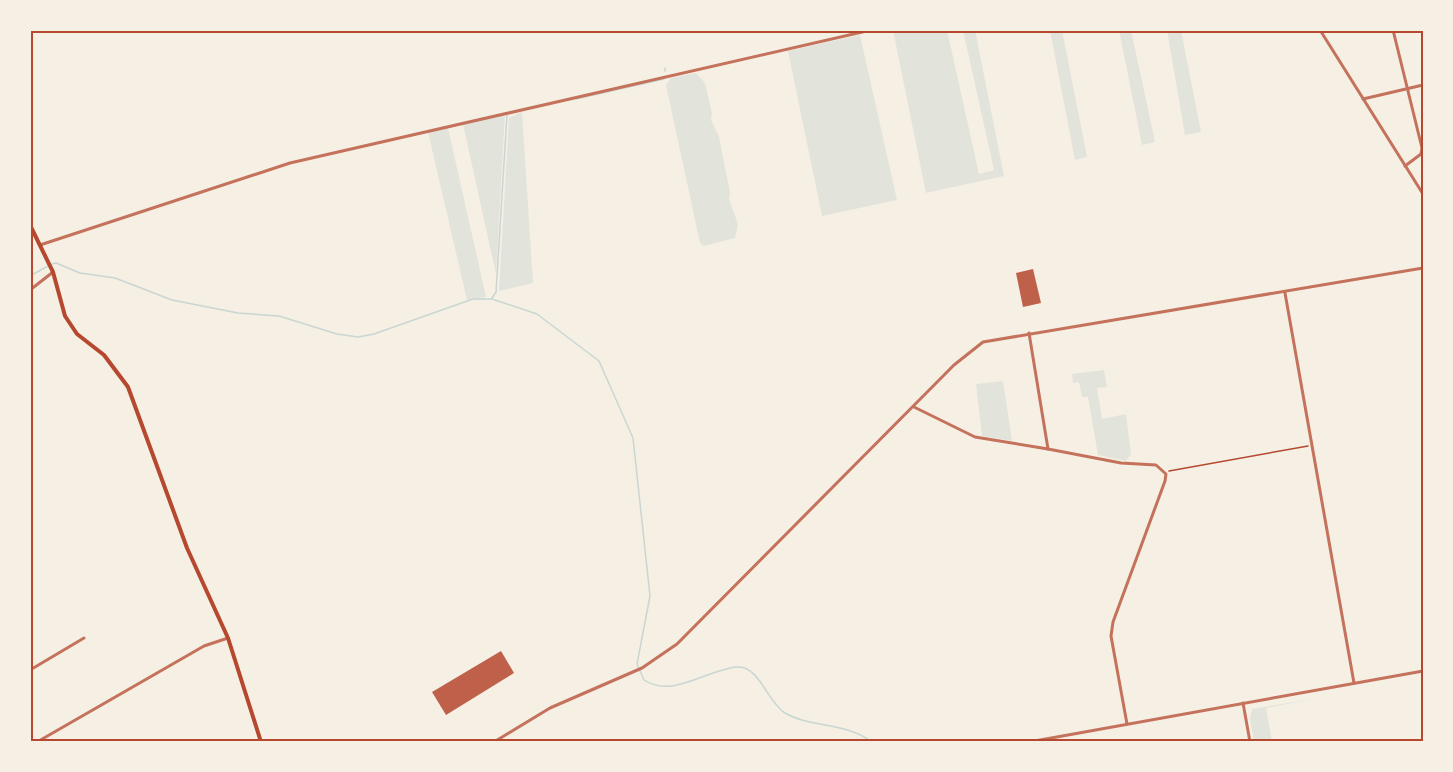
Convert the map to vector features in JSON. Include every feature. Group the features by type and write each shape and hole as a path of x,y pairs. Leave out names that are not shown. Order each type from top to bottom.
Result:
{"main road":[{"path":"30,225 53,272 65,316 78,334 104,355 128,387 187,548 228,638 261,742"}],"street":[{"path":"40,245 290,164 871,30"},
{"path":"1320,30 1423,194"},
{"path":"1393,30 1422,148 1421,154 1405,166"},
{"path":"1363,99 1423,85"},
{"path":"494,742 550,708 642,668 677,644 978,344 1029,333 1285,293 1423,268"},
{"path":"30,290 53,272"},
{"path":"1285,293 1354,683"},
{"path":"1029,333 1048,449"},
{"path":"914,406 975,437 1121,463 1156,465 1165,472 1166,482 1113,622 1111,636 1127,724"},
{"path":"30,670 84,638"},
{"path":"37,742 204,646 228,638"},
{"path":"1029,742 1423,671"},
{"path":"1243,703 1250,742"}],"path":[{"path":"1165,472 1185,466 1313,445"}],"shaded area":[{"path":"893,30 947,30 979,174 994,170 963,30 975,30 1004,176 926,193"},
{"path":"1050,30 1062,30 1087,157 1075,160"},
{"path":"1119,30 1131,30 1155,142 1142,145"},
{"path":"1167,30 1181,30 1201,132 1185,135"},
{"path":"860,35 897,200 822,216 788,51"},
{"path":"696,73 705,83 712,113 711,120 719,137 730,192 729,199 738,224 735,238 704,246 700,243 666,85 671,78"},
{"path":"522,112 533,283 499,291 509,118"},
{"path":"505,114 496,274 463,124"},
{"path":"448,128 486,297 467,300 428,132"},
{"path":"1104,370 1107,387 1097,388 1102,419 1126,414 1131,454 1126,461 1098,455 1088,397 1082,397 1079,382 1073,383 1072,374"},
{"path":"1003,381 1012,441 982,436 976,384"},
{"path":"1318,698 1266,708 1272,742 1254,742 1250,718 1252,709"}],"building":[{"path":"1033,269 1041,303 1023,307 1016,273"},
{"path":"501,651 514,673 446,715 432,692"}],"waterway":[{"path":"576,99 664,79"},
{"path":"492,298 496,292 507,115"},
{"path":"52,264 56,263 80,273 115,278 172,300 238,313 279,316 337,334 358,337 374,334 473,299 492,299 537,314 599,361 633,438 650,596 637,664 644,680 655,685 678,685 726,669 745,668 757,678 773,701 785,713 795,718 851,731 872,742"},
{"path":"30,276 48,266"}]}
